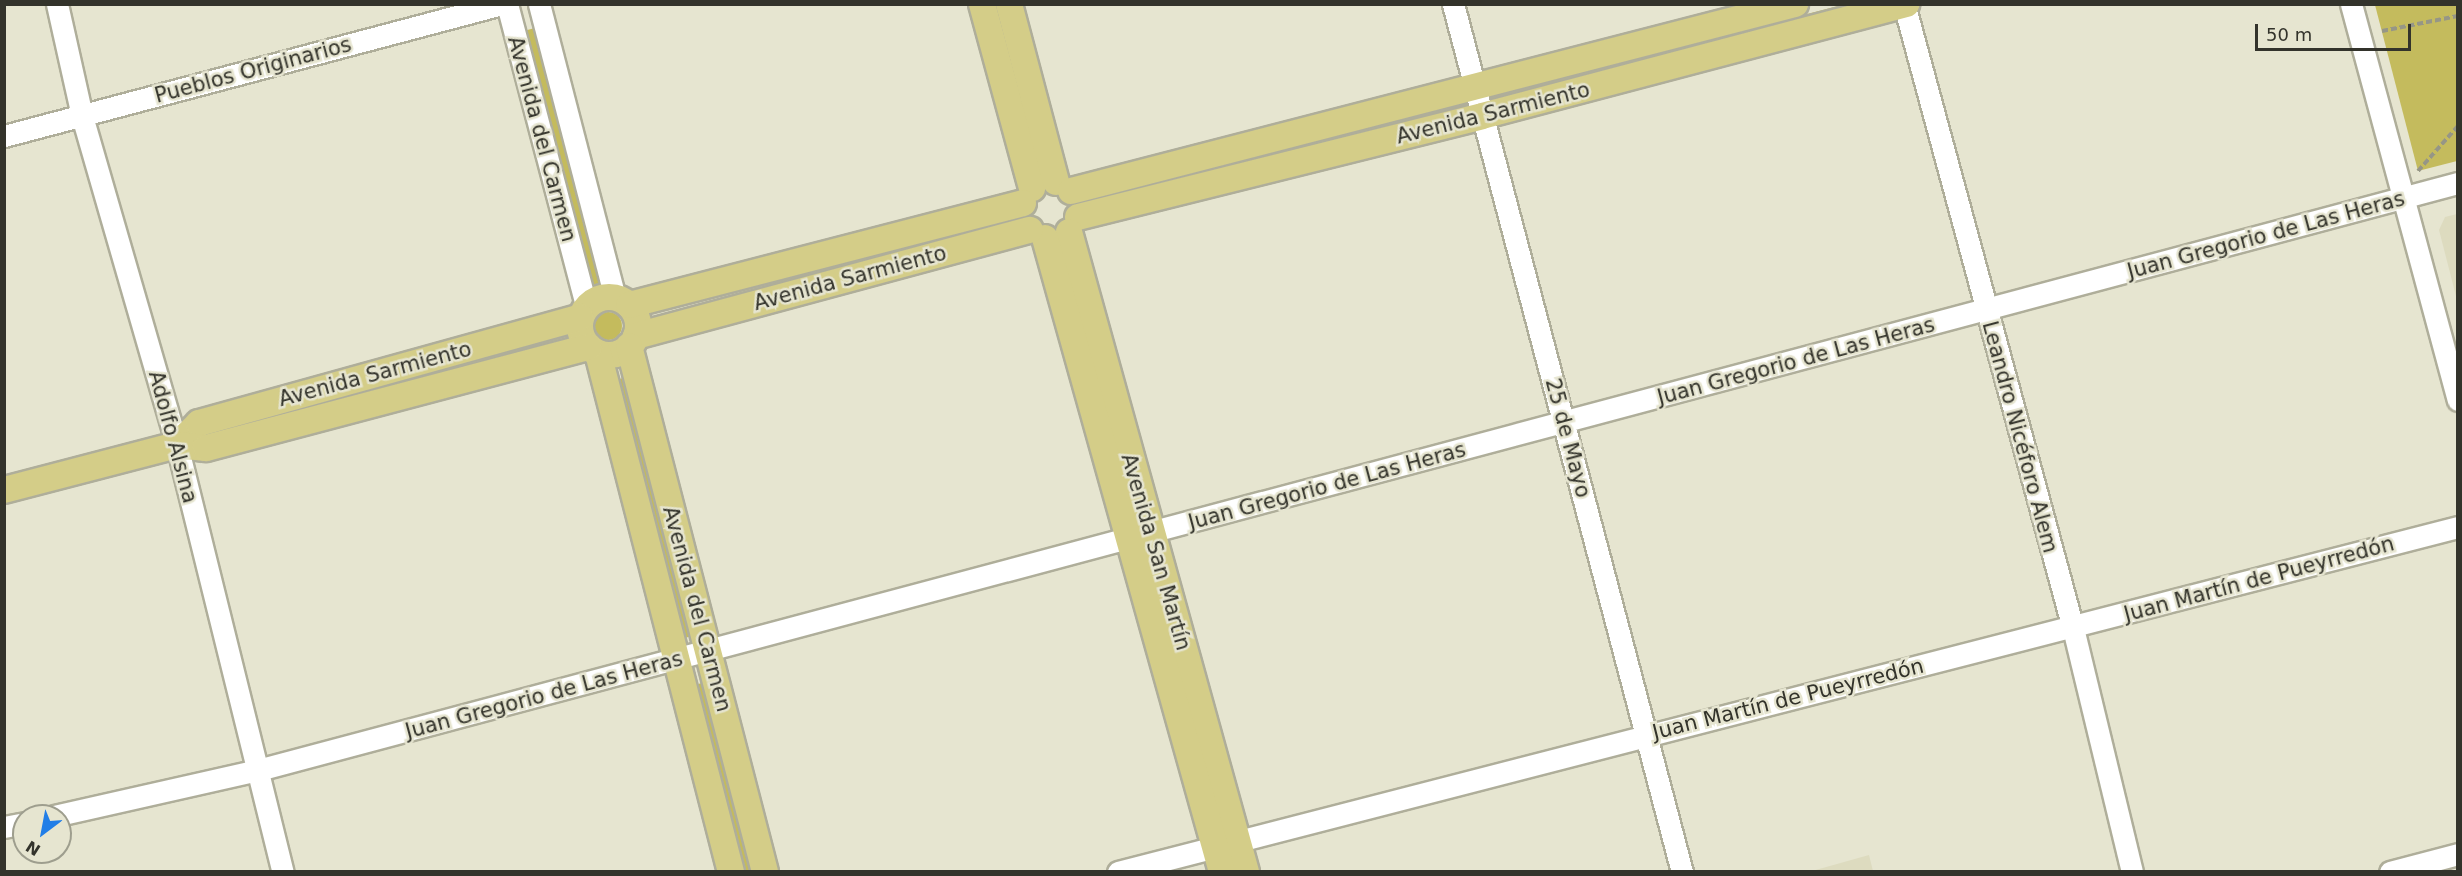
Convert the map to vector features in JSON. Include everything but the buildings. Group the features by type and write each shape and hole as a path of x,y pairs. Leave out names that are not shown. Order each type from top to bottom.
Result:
{"main road":[{"path":"982,4 1045,191"},
{"path":"1008,4 1045,191"},
{"name":"Avenida Sarmiento","path":"622,302 1045,191 1475,89 1795,4"},
{"name":"Avenida Sarmiento","path":"633,341 1905,5"},
{"path":"1045,191 1078,202 1055,229 1022,215 1045,191"},
{"name":"Avenida San Martín","path":"1055,229 1227,844 1246,872"},
{"path":"600,299 622,302 637,320 633,341 618,353 594,350 582,336 584,313 600,299"},
{"name":"Avenida Sarmiento","path":"177,445 199,423 584,313"},
{"name":"Avenida del Carmen","path":"633,341 708,652 765,872"},
{"name":"Avenida Sarmiento","path":"4,490 177,445 206,448 594,350"},
{"name":"Avenida del Carmen","path":"594,350 731,872"},
{"path":"1222,872 1227,844"}],"street":[{"name":"Adolfo Alsina","path":"57,4 82,116 177,445 283,872"},
{"name":"Pueblos Originarios","path":"4,136 502,4"},
{"name":"Avenida del Carmen","path":"507,4 584,313"},
{"name":"Avenida del Carmen","path":"539,4 622,302"},
{"name":"25 de Mayo","path":"1453,4 1682,872"},
{"path":"2350,4 2457,400"},
{"name":"Leandro Nicéforo Alem","path":"1905,5 2073,628 2132,872"},
{"name":"Juan Gregorio de Las Heras","path":"72,812 258,770 708,652 2457,183"},
{"name":"Juan Martín de Pueyrredón","path":"1118,872 1646,734 2073,628 2457,527"},
{"path":"2390,872 2457,854"}],"path":[{"path":"2382,31 2457,16"},
{"path":"2418,171 2457,126"}],"shaded area":[{"path":"1842,5 1864,5 1510,97 1508,91"},
{"path":"2375,5 2457,5 2457,161 2418,171"},
{"path":"535,28 604,286 593,289 524,31"},
{"path":"1454,105 1456,111 1108,224 1106,218"},
{"path":"2458,214 2457,300 2439,230 2445,217"},
{"path":"1003,222 1005,228 656,341 654,335"},
{"path":"608,312 618,316 622,326 618,336 608,340 598,336 594,326 598,316"},
{"path":"559,339 561,345 212,458 210,452"},
{"path":"627,377 696,635 685,638 616,380"},
{"path":"706,682 756,870 746,872 695,685"},
{"path":"1869,855 1873,871 1812,871"}]}
